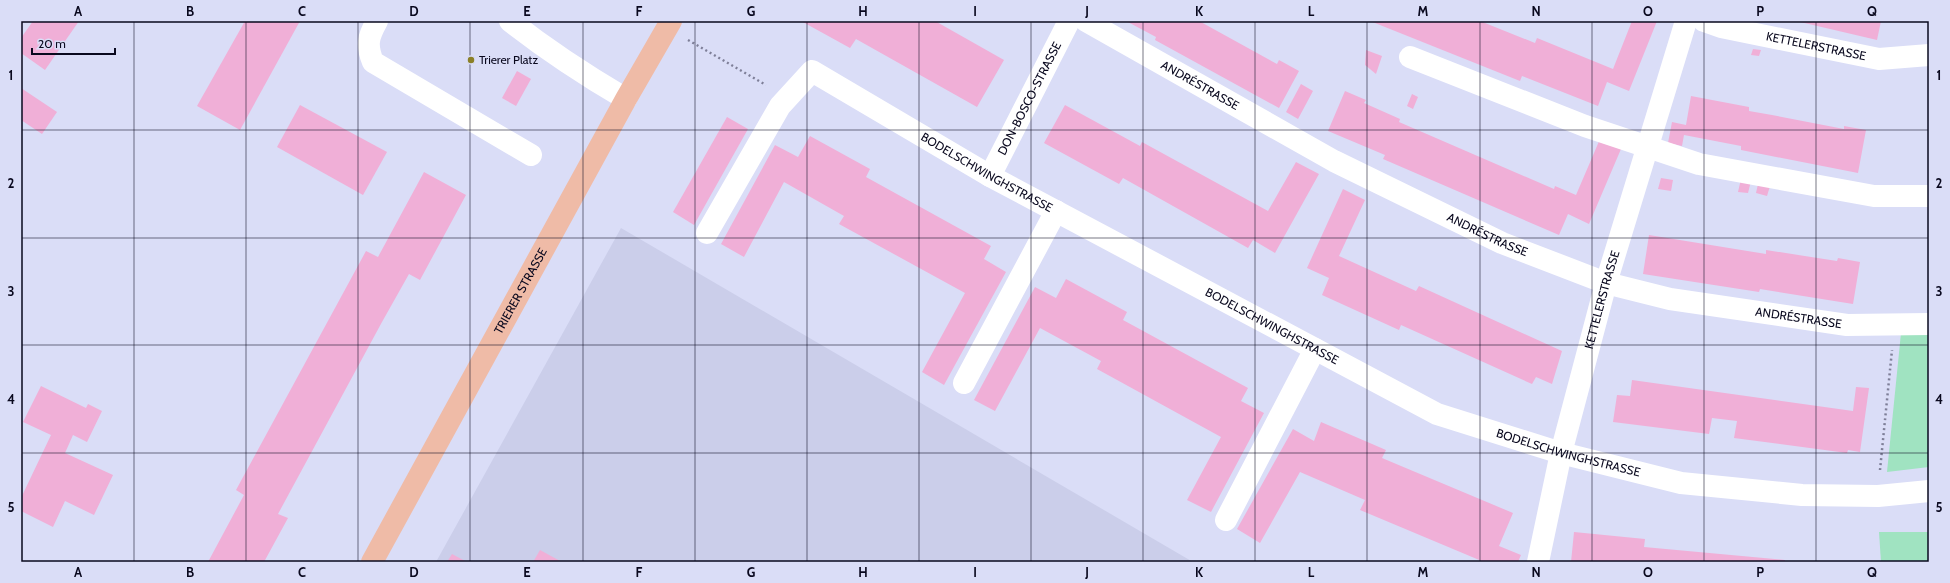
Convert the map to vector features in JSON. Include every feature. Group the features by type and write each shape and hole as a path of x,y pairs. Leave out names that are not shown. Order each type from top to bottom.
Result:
{"main road":[{"name":"TRIERER STRASSE","path":"372,562 504,318 669,24"}],"street":[{"path":"377,21 372,30 367,48 373,62 531,154"},
{"path":"510,21 536,42 581,73 626,99"},
{"name":"DON-BOSCO-STRASSE","path":"990,176 1069,21"},
{"name":"ANDRÉSTRASSE","path":"1086,21 1334,161 1502,243 1606,283 1670,299 1839,324 1929,324"},
{"name":"KETTELERSTRASSE","path":"1538,562 1561,453 1606,283 1686,21"},
{"name":"KETTELERSTRASSE","path":"1704,21 1721,27 1879,59 1929,55"},
{"path":"1410,58 1584,126 1699,164 1874,196 1929,196"},
{"name":"BODELSCHWINGHSTRASSE","path":"707,233 780,106 812,71 990,176 1437,414 1561,453 1681,483 1802,495 1878,496 1929,491"},
{"path":"964,382 1056,211"},
{"path":"1226,520 1315,349"}],"path":[{"path":"669,24 770,87"},
{"path":"1878,496 1894,325"}],"shaded area":[{"path":"621,228 1193,562 436,562"}],"green space":[{"path":"1929,331 1929,467 1887,472 1901,333"},
{"path":"1879,532 1929,532 1929,562 1881,562"}],"building":[{"path":"33,21 79,21 45,70 21,53 21,38"},
{"path":"245,21 300,21 240,130 197,106"},
{"path":"801,21 935,21 1004,60 977,107 856,39 850,48"},
{"path":"1126,21 1199,21 1277,64 1279,60 1299,71 1279,108 1155,40 1156,37"},
{"path":"1370,21 1480,21 1535,43 1537,38 1613,69 1632,21 1657,21 1629,91 1607,82 1598,106 1522,76 1520,81"},
{"path":"1796,21 1881,21 1877,40"},
{"path":"1753,49 1761,50 1759,56 1751,55"},
{"path":"1366,50 1382,56 1376,74 1365,65"},
{"path":"517,71 531,79 516,106 502,98"},
{"path":"1301,84 1313,91 1298,119 1286,112"},
{"path":"21,88 57,112 42,134 21,120"},
{"path":"1345,91 1366,100 1364,103 1400,119 1399,122 1554,189 1555,186 1576,195 1600,139 1621,149 1589,224 1568,214 1559,235 1383,159 1385,155 1328,131"},
{"path":"1412,94 1418,97 1413,109 1407,106"},
{"path":"1691,96 1749,107 1749,111 1844,129 1844,126 1866,130 1858,173 1741,150 1741,146 1684,135 1682,146 1668,143 1672,122 1686,125"},
{"path":"300,105 387,152 363,195 277,147"},
{"path":"1065,105 1140,146 1142,142 1268,211 1296,162 1319,174 1275,253 1253,240 1248,248 1123,178 1119,184 1044,143"},
{"path":"727,117 748,129 694,225 673,212"},
{"path":"810,136 870,169 866,177 991,246 984,259 1006,272 944,385 922,372 965,293 839,224 844,216 784,182 744,257 721,244 775,145 798,157"},
{"path":"424,172 466,195 420,280 409,274 382,322 278,514 288,518 264,562 208,562 244,495 236,490 366,251 378,257"},
{"path":"1661,178 1673,180 1671,191 1658,189"},
{"path":"1741,179 1751,181 1748,193 1738,192"},
{"path":"1758,184 1770,186 1767,196 1756,193"},
{"path":"1343,189 1365,200 1339,256 1416,291 1419,286 1562,351 1552,384 1536,377 1532,384 1401,325 1399,330 1322,295 1329,278 1307,268"},
{"path":"1649,235 1766,254 1766,250 1837,261 1838,258 1860,262 1853,304 1760,289 1759,292 1643,274"},
{"path":"1066,279 1127,312 1123,320 1248,388 1241,401 1264,413 1211,512 1187,500 1221,437 1097,369 1101,361 1040,328 995,411 974,400 1035,287 1056,298"},
{"path":"1632,380 1853,411 1856,387 1869,388 1860,452 1848,450 1847,453 1734,438 1737,421 1712,418 1709,434 1613,422 1617,395 1630,396"},
{"path":"41,386 86,408 88,404 102,411 87,442 73,435 65,453 113,475 94,515 65,501 53,527 21,511 21,498 51,435 23,422"},
{"path":"1321,422 1386,450 1382,458 1513,513 1499,546 1521,555 1518,562 1484,562 1360,510 1365,500 1300,472 1260,543 1237,529 1293,429 1314,441"},
{"path":"1574,532 1645,539 1644,547 1785,560 1785,562 1571,562"},
{"path":"540,550 562,562 533,562"},
{"path":"452,554 467,562 447,562"}],"place":[{"name":"Trierer Platz","path":"471,60"}]}
